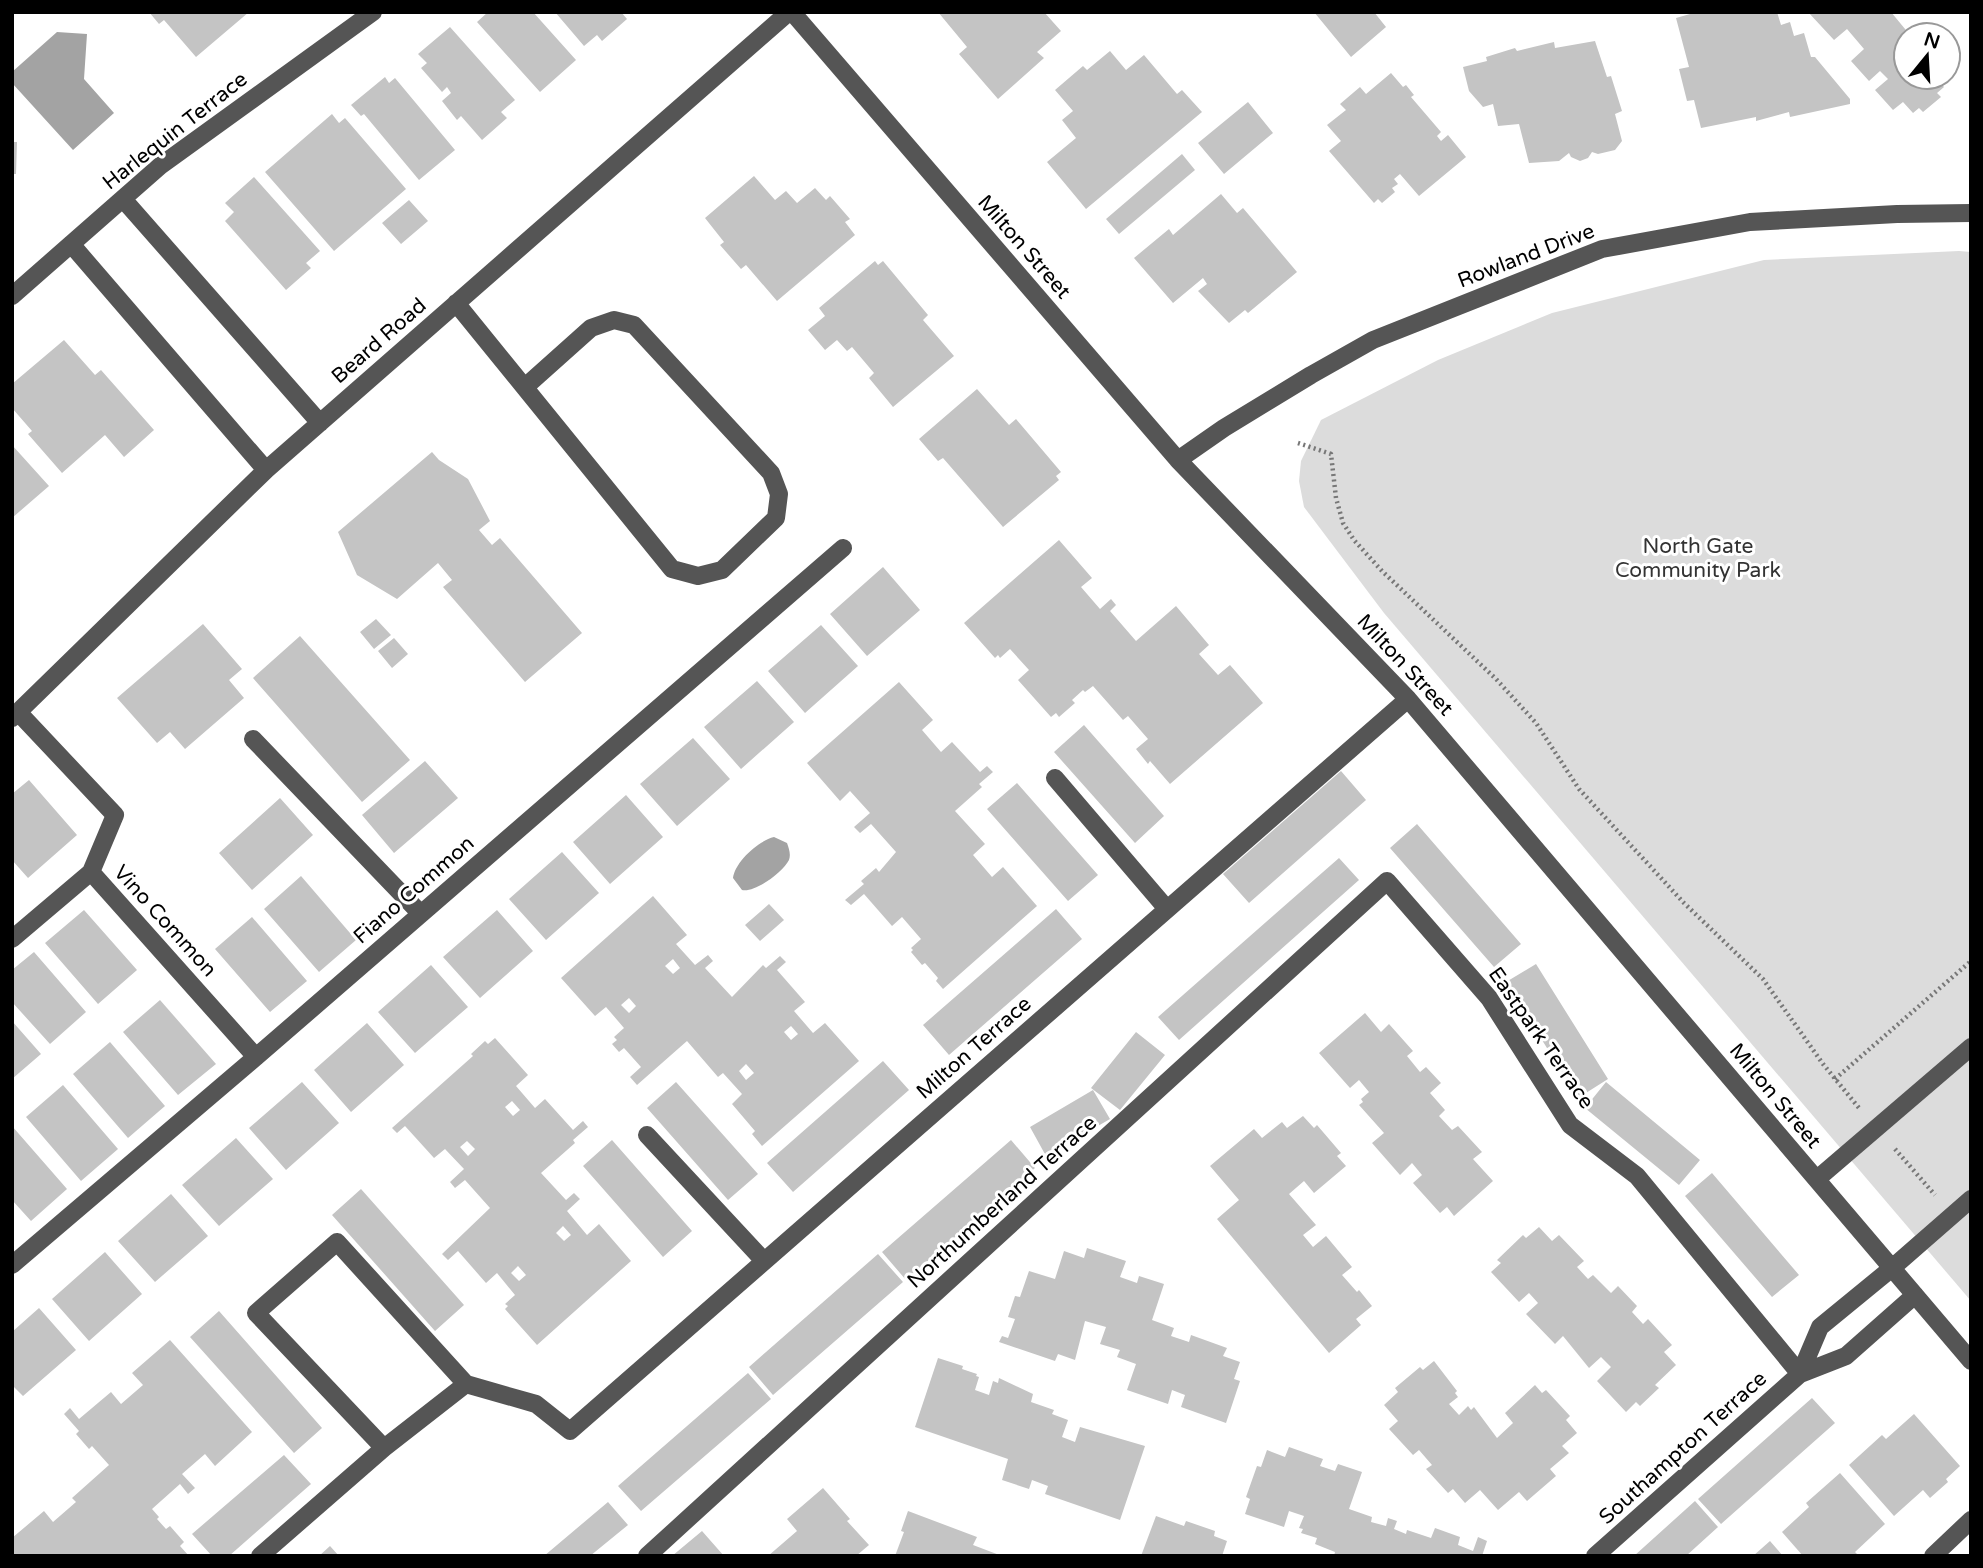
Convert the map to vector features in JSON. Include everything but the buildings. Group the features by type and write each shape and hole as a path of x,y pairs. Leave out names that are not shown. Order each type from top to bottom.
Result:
{"street":[{"name":"Harlequin Terrace","path":"12,296 160,166 373,12"},
{"name":"Beard Road","path":"15,715 266,470 790,12"},
{"name":"Milton Street","path":"790,12 1178,460 1408,699 1971,1361"},
{"path":"123,199 320,423"},
{"name":"Rowland Drive","path":"1178,460 1311,374 1373,340 1602,249 1750,222 1971,213"},
{"path":"71,244 266,470"},
{"path":"456,303 672,569 698,576 722,570 776,518 779,494 771,473 634,326 614,320 591,328 525,387"},
{"name":"Fiano Common","path":"12,1265 843,548"},
{"name":"Milton Terrace","path":"466,1384 536,1404 570,1431 1408,699"},
{"name":"Vino Common","path":"15,715 115,815 91,872 256,1057"},
{"path":"253,739 421,914"},
{"path":"1055,778 1167,909"},
{"path":"12,939 91,872"},
{"name":"Eastpark Terrace","path":"1387,881 1489,998 1570,1125 1637,1176 1800,1374"},
{"name":"Northumberland Terrace","path":"647,1556 1387,881"},
{"path":"1817,1179 1971,1047"},
{"path":"647,1135 764,1261"},
{"name":"Southampton Terrace","path":"1800,1374 1819,1327 1971,1199"},
{"path":"260,1556 384,1448 466,1384 337,1242 256,1313 384,1448"},
{"name":"Southampton Terrace","path":"1595,1556 1800,1374 1846,1356 1915,1295"},
{"path":"1933,1556 1971,1520"}],"path":[{"path":"1298,443 1331,454 1336,498 1343,523 1354,540 1382,571 1496,679 1536,723 1579,789 1684,903 1763,979 1835,1079 1952,1216"},
{"path":"1835,1079 1971,961"}],"green space":[{"name":"North Gate Community Park","path":"1971,252 1971,1301 1384,613 1304,507 1299,481 1301,461 1321,420 1438,360 1552,313 1764,260"}],"shaded area":[{"path":"57,32 87,34 84,79 114,113 73,150 12,83 12,72"},
{"path":"774,837 787,843 789,860 768,881 742,890 733,878 738,865 755,848"}]}
